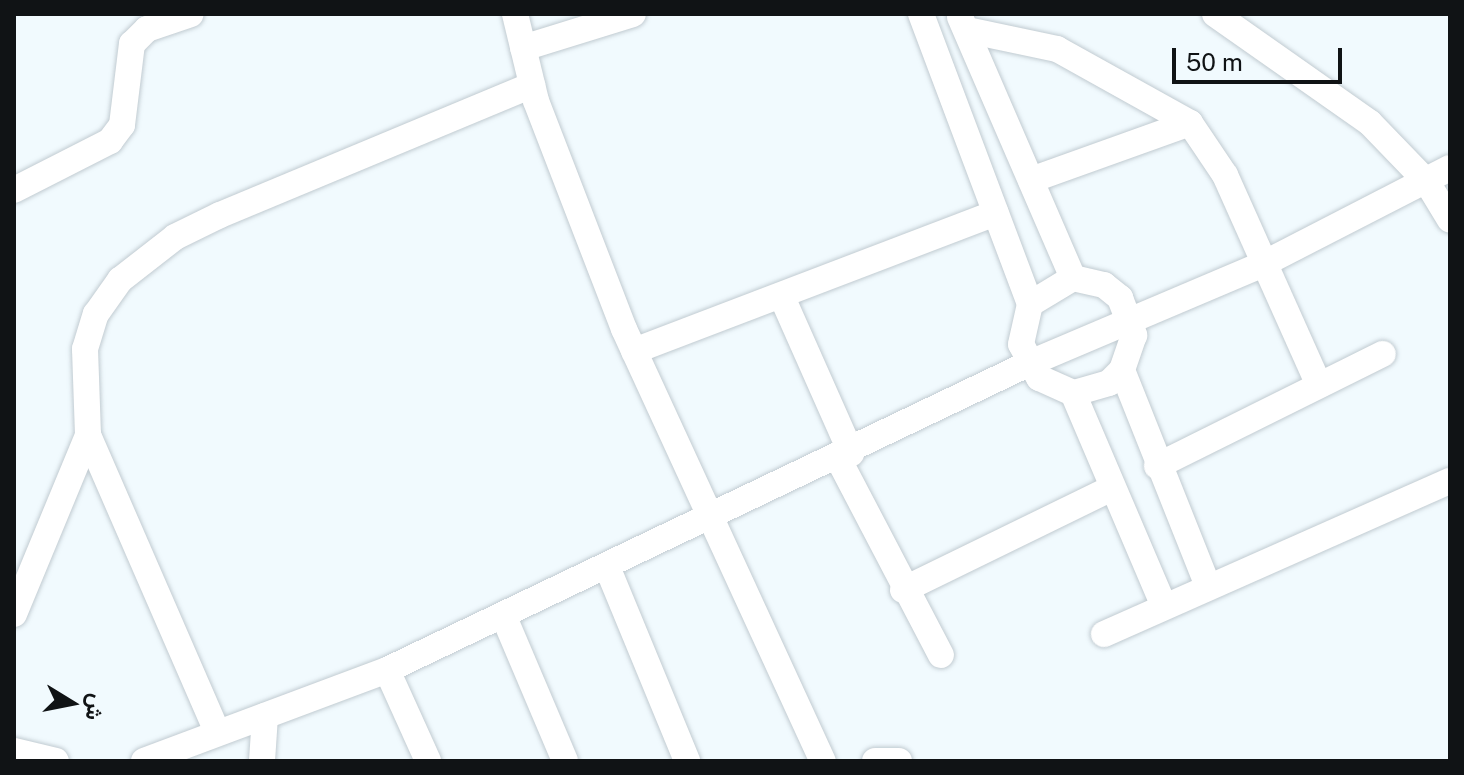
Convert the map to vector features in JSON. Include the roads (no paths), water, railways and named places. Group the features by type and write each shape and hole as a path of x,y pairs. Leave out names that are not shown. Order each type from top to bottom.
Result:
{"street":[{"path":"14,190 110,141 122,125 132,44 147,29 191,14"},
{"path":"515,14 532,85 634,351 823,761"},
{"path":"523,48 633,14"},
{"path":"921,14 1030,304"},
{"path":"1215,14 1327,89 1427,182 1450,220"},
{"path":"963,22 1057,49 1190,123 1225,175 1261,265 1319,385"},
{"path":"963,22 1073,278"},
{"path":"217,732 88,435 85,349 96,314 143,259 315,172 532,85"},
{"path":"1031,180 1190,123"},
{"path":"144,761 387,670 504,617 845,456 1130,316 1261,265 1450,168"},
{"path":"634,351 996,213"},
{"path":"1073,278 1104,285 1130,316 1134,335 1122,370 1109,383 1073,393 1039,378 1028,364 1021,333 1030,304 1044,289 1073,278"},
{"path":"782,297 845,456 903,590 941,655"},
{"path":"1157,466 1383,354"},
{"path":"1122,370 1157,466 1207,584"},
{"path":"1073,393 1110,489 1164,606"},
{"path":"14,614 88,435"},
{"path":"1104,634 1207,584 1450,481"},
{"path":"903,590 1110,489"},
{"path":"608,569 687,761"},
{"path":"504,617 565,761"},
{"path":"387,670 428,761"},
{"path":"265,716 265,758"},
{"path":"14,751 56,761"},
{"path":"875,761 899,761"}]}
